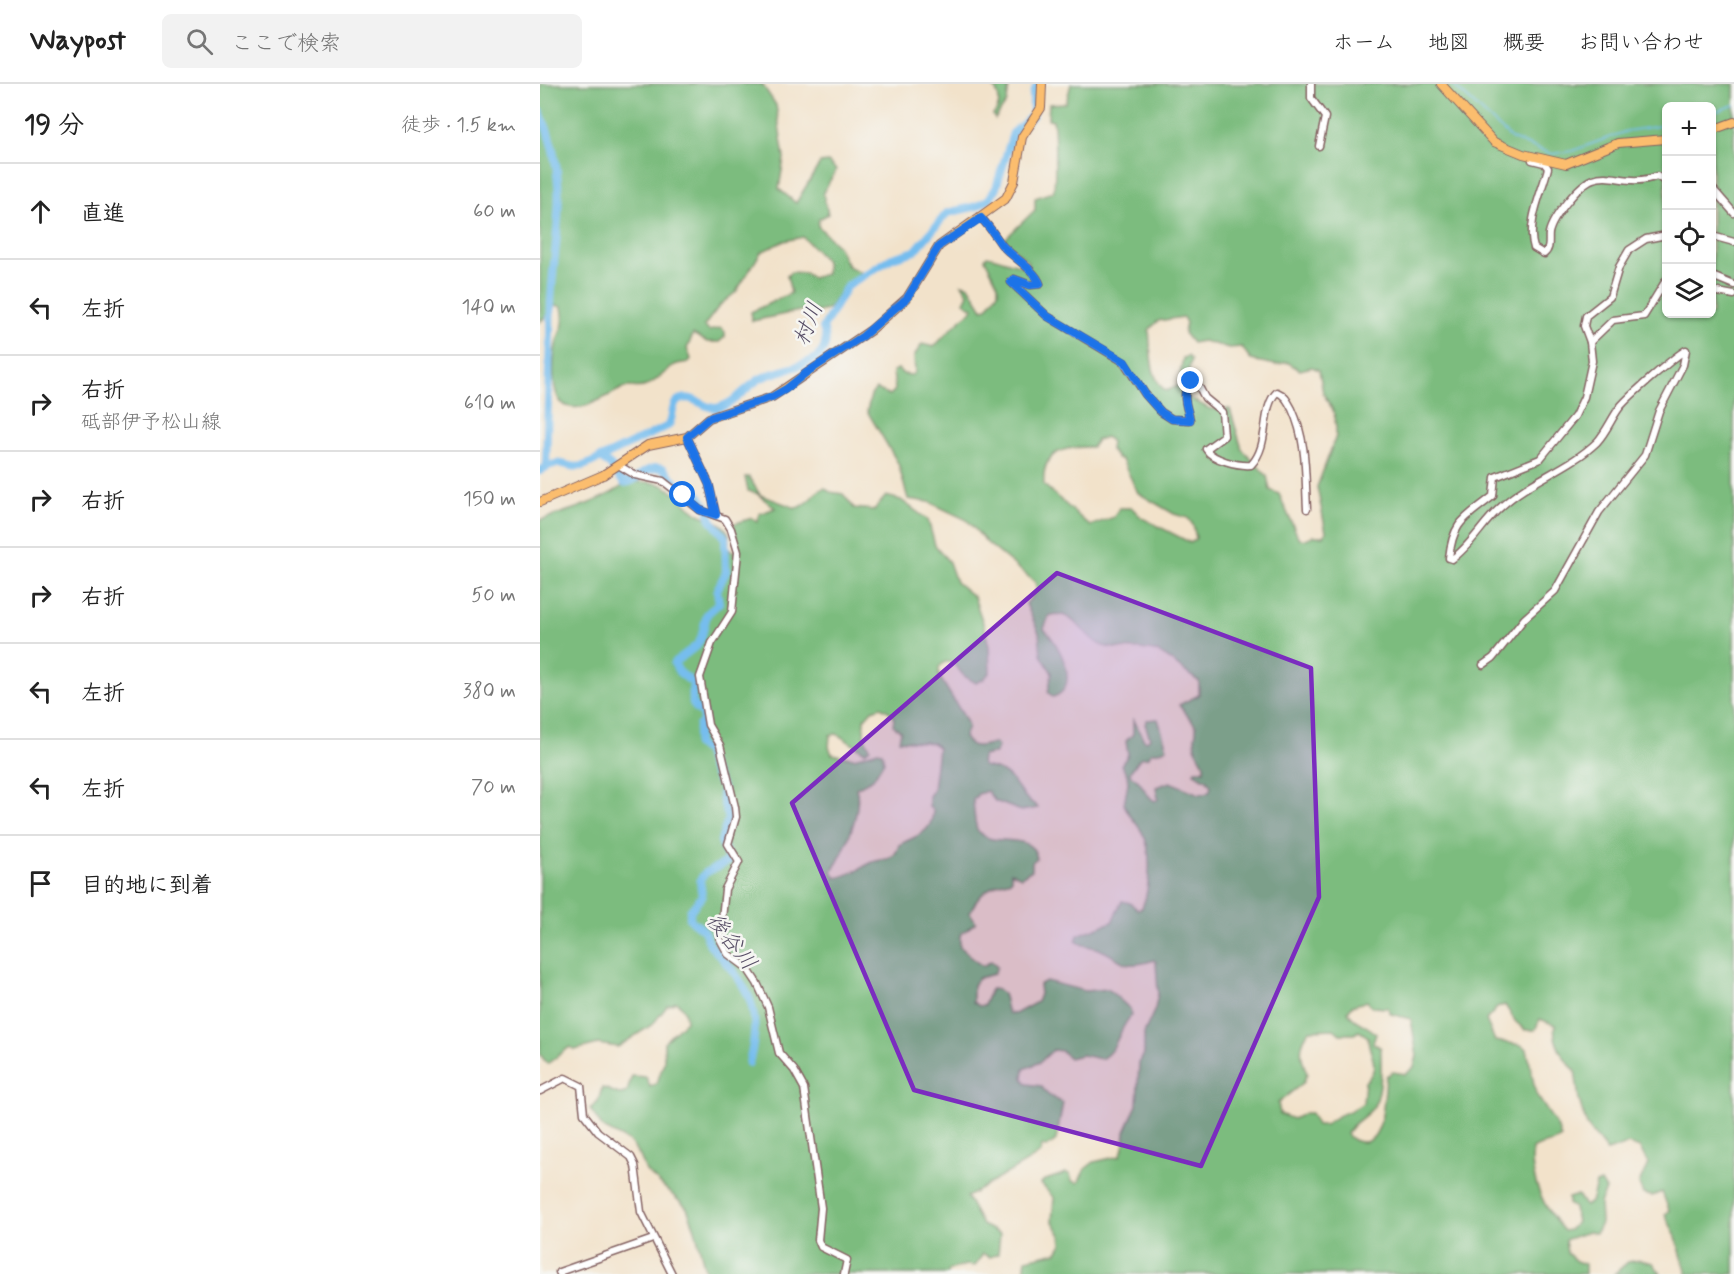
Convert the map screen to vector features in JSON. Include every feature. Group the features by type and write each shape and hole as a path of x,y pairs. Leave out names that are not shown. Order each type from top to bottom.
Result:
{"main road":[{"path":"1441,84 1494,142 1523,154 1566,164 1618,143 1662,139"},
{"path":"540,502 620,466 648,445 687,437 709,418 772,397 863,336 907,298 939,246 981,218 1002,202 1009,193 1022,137 1041,108 1042,85"},
{"path":"1716,129 1734,122"}],"street":[{"path":"1311,84 1311,98 1321,108 1325,117 1319,146"},
{"path":"1523,154 1524,157 1544,163 1548,168 1538,199 1532,236 1534,248 1544,254 1549,248 1553,223 1587,182 1604,178 1636,182 1657,176 1662,179"},
{"path":"1716,193 1734,213"},
{"path":"981,218 996,234 1001,244 1013,253 1040,284 1030,285 1014,279 1011,282 1047,316 1125,362 1145,394 1167,417 1190,420 1185,403 1187,386 1191,381 1197,384 1205,398 1222,412 1224,438 1209,445 1206,449 1210,455 1238,464 1251,465 1264,442 1272,398 1277,392 1283,394 1296,416 1303,438 1307,472 1307,509"},
{"path":"1484,665 1524,619 1555,591 1599,512 1646,455 1659,411 1686,357 1686,351 1680,353 1620,407 1605,432 1588,450 1562,469 1535,483 1501,506 1458,555 1449,558 1457,526 1466,515 1493,496 1495,477 1540,459 1575,416 1584,397 1592,361 1590,342 1584,326 1586,316 1610,297 1625,256 1646,239 1662,236"},
{"path":"1716,237 1734,242"},
{"path":"1716,278 1734,285"},
{"path":"1590,342 1612,320 1644,316 1662,286"},
{"path":"1716,292 1734,295"},
{"path":"687,437 709,484 716,515"},
{"path":"620,466 635,475 663,481 700,510 728,522 740,557 732,612 711,643 700,677 708,724 720,745 736,812 728,844 739,862 725,889 720,939 728,954 747,968 757,983 768,1007 779,1053 794,1070 804,1088 821,1208 818,1240 821,1247 847,1260 844,1274"},
{"path":"540,1091 565,1078 581,1086 584,1114 598,1132 631,1157 635,1165 641,1212 672,1274"},
{"path":"560,1274 559,1272 653,1239"}],"highlighted area":[{"path":"1057,573 1311,668 1319,897 1201,1166 914,1090 792,803"}],"green space":[{"path":"540,84 762,84 776,105 784,158 779,189 796,203 820,163 828,162 836,170 823,193 828,214 819,219 818,226 837,245 848,266 860,272 860,282 842,289 830,308 819,312 809,309 752,321 751,312 791,293 787,276 791,272 805,273 812,278 826,274 826,261 803,237 784,241 761,252 736,292 720,305 704,326 709,331 721,328 725,332 725,337 719,342 707,342 693,334 687,349 691,359 689,362 675,365 643,387 623,388 584,406 575,408 566,406 559,400 554,375 556,345 563,326 562,307 556,305 540,322"},
{"path":"991,84 1009,85 1007,102 995,119 993,115 998,108 999,100"},
{"path":"1071,84 1734,84 1734,1274 1687,1274 1675,1234 1665,1215 1669,1210 1662,1192 1652,1196 1643,1194 1639,1184 1648,1164 1640,1148 1628,1144 1607,1151 1587,1126 1579,1100 1575,1070 1559,1049 1555,1037 1555,1025 1540,1019 1535,1030 1525,1030 1515,1021 1505,1005 1498,1007 1486,1020 1495,1041 1521,1045 1527,1049 1536,1094 1557,1126 1561,1138 1533,1149 1533,1171 1550,1213 1564,1231 1569,1230 1577,1222 1574,1208 1568,1204 1568,1198 1578,1195 1585,1206 1591,1202 1596,1184 1601,1182 1606,1190 1600,1203 1601,1223 1596,1233 1588,1232 1565,1240 1567,1253 1576,1261 1585,1264 1585,1274 1024,1274 1026,1259 1057,1252 1062,1244 1061,1235 1052,1220 1054,1198 1041,1184 1043,1181 1066,1173 1070,1174 1072,1181 1078,1183 1085,1169 1094,1162 1120,1156 1124,1146 1125,1132 1137,1105 1139,1063 1144,1054 1144,1033 1155,1009 1158,993 1156,962 1154,960 1129,964 1099,949 1076,941 1078,935 1112,922 1122,901 1130,903 1137,909 1142,908 1145,900 1149,870 1148,849 1142,832 1124,804 1128,783 1127,774 1121,765 1128,755 1126,741 1133,734 1133,718 1144,740 1147,741 1150,738 1145,724 1147,720 1158,719 1167,748 1159,752 1151,752 1149,757 1140,758 1130,772 1151,799 1155,801 1158,799 1156,787 1170,782 1199,794 1209,792 1211,786 1207,780 1194,773 1195,770 1204,770 1195,745 1196,726 1179,705 1199,695 1199,681 1157,652 1103,646 1091,639 1075,622 1056,614 1049,616 1044,629 1061,654 1067,675 1062,692 1053,697 1048,692 1052,673 1041,655 1039,633 1026,604 1037,590 1035,582 986,542 967,520 929,502 908,499 898,463 867,411 871,395 876,389 890,395 895,390 893,371 898,369 903,374 912,375 915,372 914,356 922,344 934,347 971,312 973,308 964,302 968,294 962,284 969,286 983,309 987,308 998,292 998,285 985,259 987,256 1029,266 1028,262 1004,240 1035,210 1035,198 1053,192 1054,134 1053,120 1048,119 1049,104 1066,103","holes":["1183,317 1186,323 1184,333 1192,343 1203,341 1229,348 1242,347 1251,360 1276,365 1287,362 1300,370 1312,367 1319,370 1323,393 1334,412 1336,427 1336,436 1317,487 1326,532 1324,536 1313,536 1303,540 1298,537 1279,494 1270,490 1267,476 1242,449 1230,409 1210,409 1189,398 1187,378 1191,360 1188,356 1183,358 1178,386 1166,391 1160,386 1152,363 1149,330 1158,321","1106,437 1111,442 1110,449 1117,458 1122,460 1138,493 1174,514 1188,518 1193,525 1196,538 1191,543 1142,518 1132,508 1119,508 1114,517 1090,526 1044,485 1046,465 1056,453 1072,448 1092,447 1097,440","1367,1001 1372,1007 1388,1008 1391,1014 1411,1019 1417,1056 1414,1067 1406,1074 1393,1072 1386,1076 1384,1104 1379,1126 1376,1134 1370,1140 1363,1142 1358,1142 1347,1134 1351,1127 1371,1110 1378,1097 1381,1048 1373,1043 1376,1034 1350,1015 1348,1011 1352,1006","1334,1029 1340,1034 1354,1034 1359,1031 1368,1037 1374,1065 1365,1082 1363,1103 1325,1125 1317,1125 1311,1113 1305,1113 1293,1119 1280,1114 1278,1103 1304,1082 1307,1073 1301,1051 1303,1040 1310,1030"]},
{"path":"745,477 749,477 760,495 796,508 801,507 817,492 825,488 830,492 843,494 854,508 874,510 886,496 901,500 928,520 935,545 949,562 956,582 974,597 989,646 990,672 984,679 976,683 964,676 952,662 945,662 939,667 939,676 966,720 968,727 964,737 967,741 973,746 995,743 998,746 996,753 983,756 981,762 983,766 1006,774 1027,799 1038,808 1021,811 995,801 987,791 978,794 973,800 976,826 983,835 991,839 1019,841 1027,844 1033,849 1037,858 1032,862 1032,870 1021,877 1011,872 1011,880 992,887 981,896 970,913 976,922 960,935 960,947 977,962 983,966 991,961 997,967 994,974 979,978 973,985 973,1002 979,1006 984,1005 991,989 1000,991 1003,993 1008,1013 1015,1014 1037,1002 1040,994 1039,985 1046,981 1085,991 1108,989 1130,1009 1132,1015 1111,1050 1101,1059 1082,1055 1069,1058 1062,1051 1053,1050 1040,1062 1024,1069 1023,1078 1027,1084 1041,1086 1048,1095 1063,1103 1056,1140 1047,1147 1042,1146 1041,1152 1035,1157 967,1197 982,1225 1000,1234 998,1254 990,1257 983,1254 975,1266 966,1265 949,1270 947,1274 706,1274 695,1229 687,1208 646,1171 640,1156 630,1142 603,1128 590,1109 598,1102 602,1088 618,1094 624,1093 628,1090 632,1076 646,1077 650,1087 657,1083 664,1062 664,1042 686,1021 682,1008 676,1002 667,1006 653,1024 618,1047 598,1044 575,1050 570,1047 547,1064 540,1054 540,520 575,509 630,481 654,483 667,488 694,511 723,526 729,534 728,549 733,552 740,548 733,524 752,518 758,522 759,514 775,508 756,493 748,491","holes":["881,707 890,712 894,718 893,725 901,731 899,740 933,743 938,748 933,790 929,796 929,807 933,810 932,818 927,829 899,845 894,855 888,859 873,862 836,878 832,871 847,843 855,819 856,788 873,779 884,761 882,752 878,751 854,758 832,754 829,747 830,735 837,734 865,752 870,748 864,736 864,719 872,710"]},
{"path":"1639,1260 1653,1263 1661,1274 1614,1274 1628,1262"}],"waterway":[{"name":"村川","path":"540,471 560,463 579,467 586,465 668,426 675,403 682,399 691,399 712,408 722,407 767,375 804,364 815,358 823,351 826,341 823,328 847,286 892,258 915,251 947,213 977,206 989,199 996,188 1013,133 1033,115 1033,94 1038,84"},
{"path":"1453,85 1512,139 1552,154 1572,151 1627,131 1662,126"},
{"path":"1716,112 1734,105"},
{"path":"540,112 550,137 555,161 559,205 551,301 546,467"},
{"name":"後谷川","path":"600,458 610,465 624,483 634,480 650,469 663,468 679,486 689,488 699,495 708,509 711,520 725,537 726,572 717,590 719,603 707,614 701,639 696,646 674,663 679,672 693,683 693,703 702,713 703,722 699,726 697,745 707,752 711,767 723,789 722,797 728,819 721,841 729,861 705,873 700,880 702,896 690,911 690,919 704,931 710,945 735,974 750,999 755,1027 749,1063"}],"route":[{"path":"683,495 700,510 716,515 706,475 687,437 709,418 772,397 786,389 806,373 863,336 907,298 916,287 931,256 939,246 949,237 981,218 996,234 1001,244 1039,279 1040,284 1035,286 1014,279 1011,282 1058,324 1125,362 1145,394 1167,417 1189,422 1190,416 1185,409 1185,403 1187,386 1191,381"}]}
